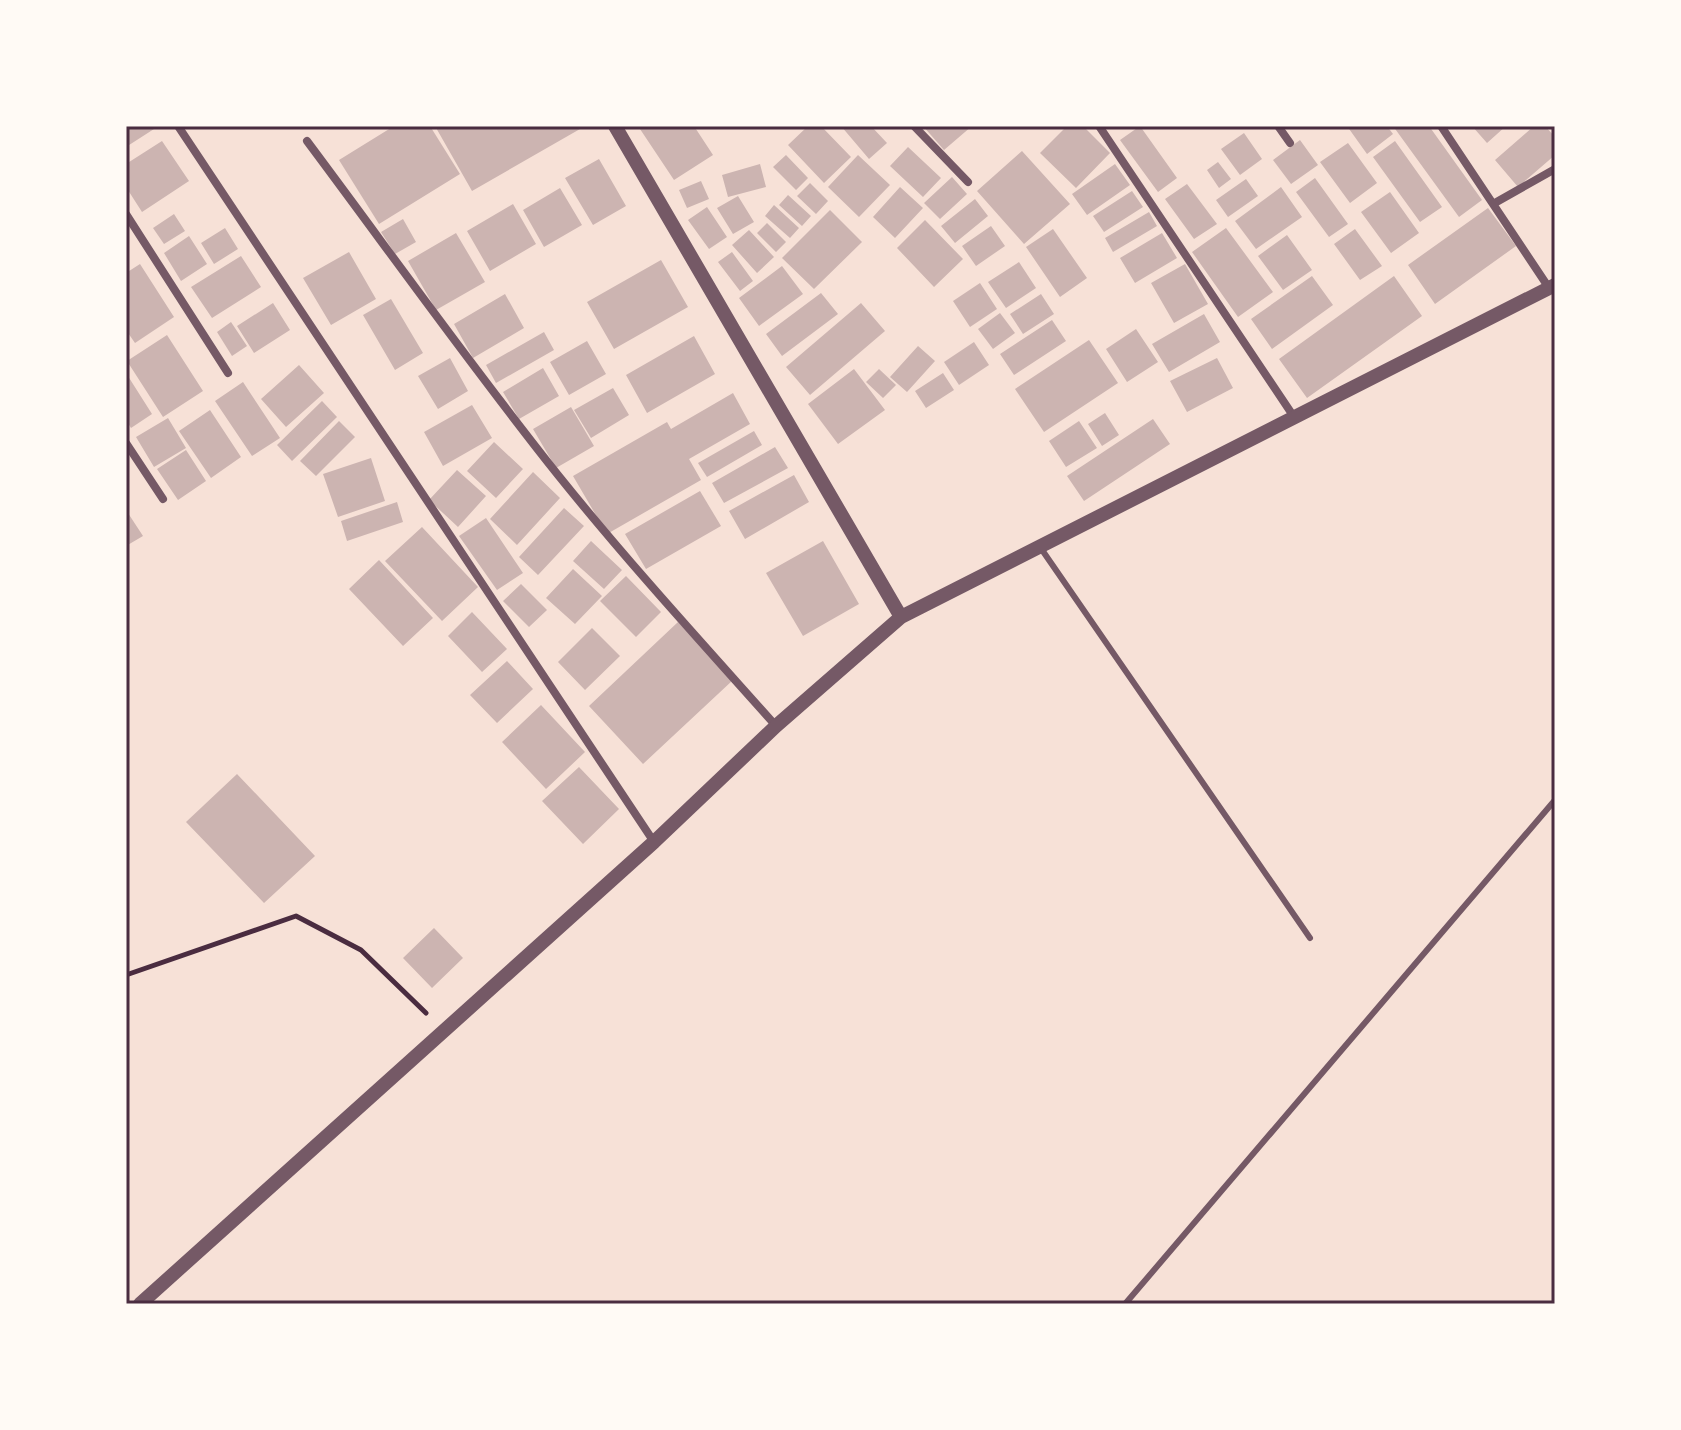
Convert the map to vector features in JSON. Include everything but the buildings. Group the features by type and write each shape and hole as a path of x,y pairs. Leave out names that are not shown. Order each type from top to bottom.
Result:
{"street":[{"path":"178,126 654,842"},
{"path":"615,126 901,617"},
{"path":"914,126 968,182"},
{"path":"1099,126 1294,417"},
{"path":"1278,126 1290,143"},
{"path":"140,1304 654,842 776,726 901,617 1552,287 1441,126"},
{"path":"307,141 558,475 613,542 776,726"},
{"path":"1493,204 1555,169"},
{"path":"126,214 228,373"},
{"path":"126,443 163,499"}],"lane":[{"path":"1040,547 1310,938"},
{"path":"1125,1304 1555,800"}],"path":[{"path":"126,975 296,916 361,950 445,1031"}]}
